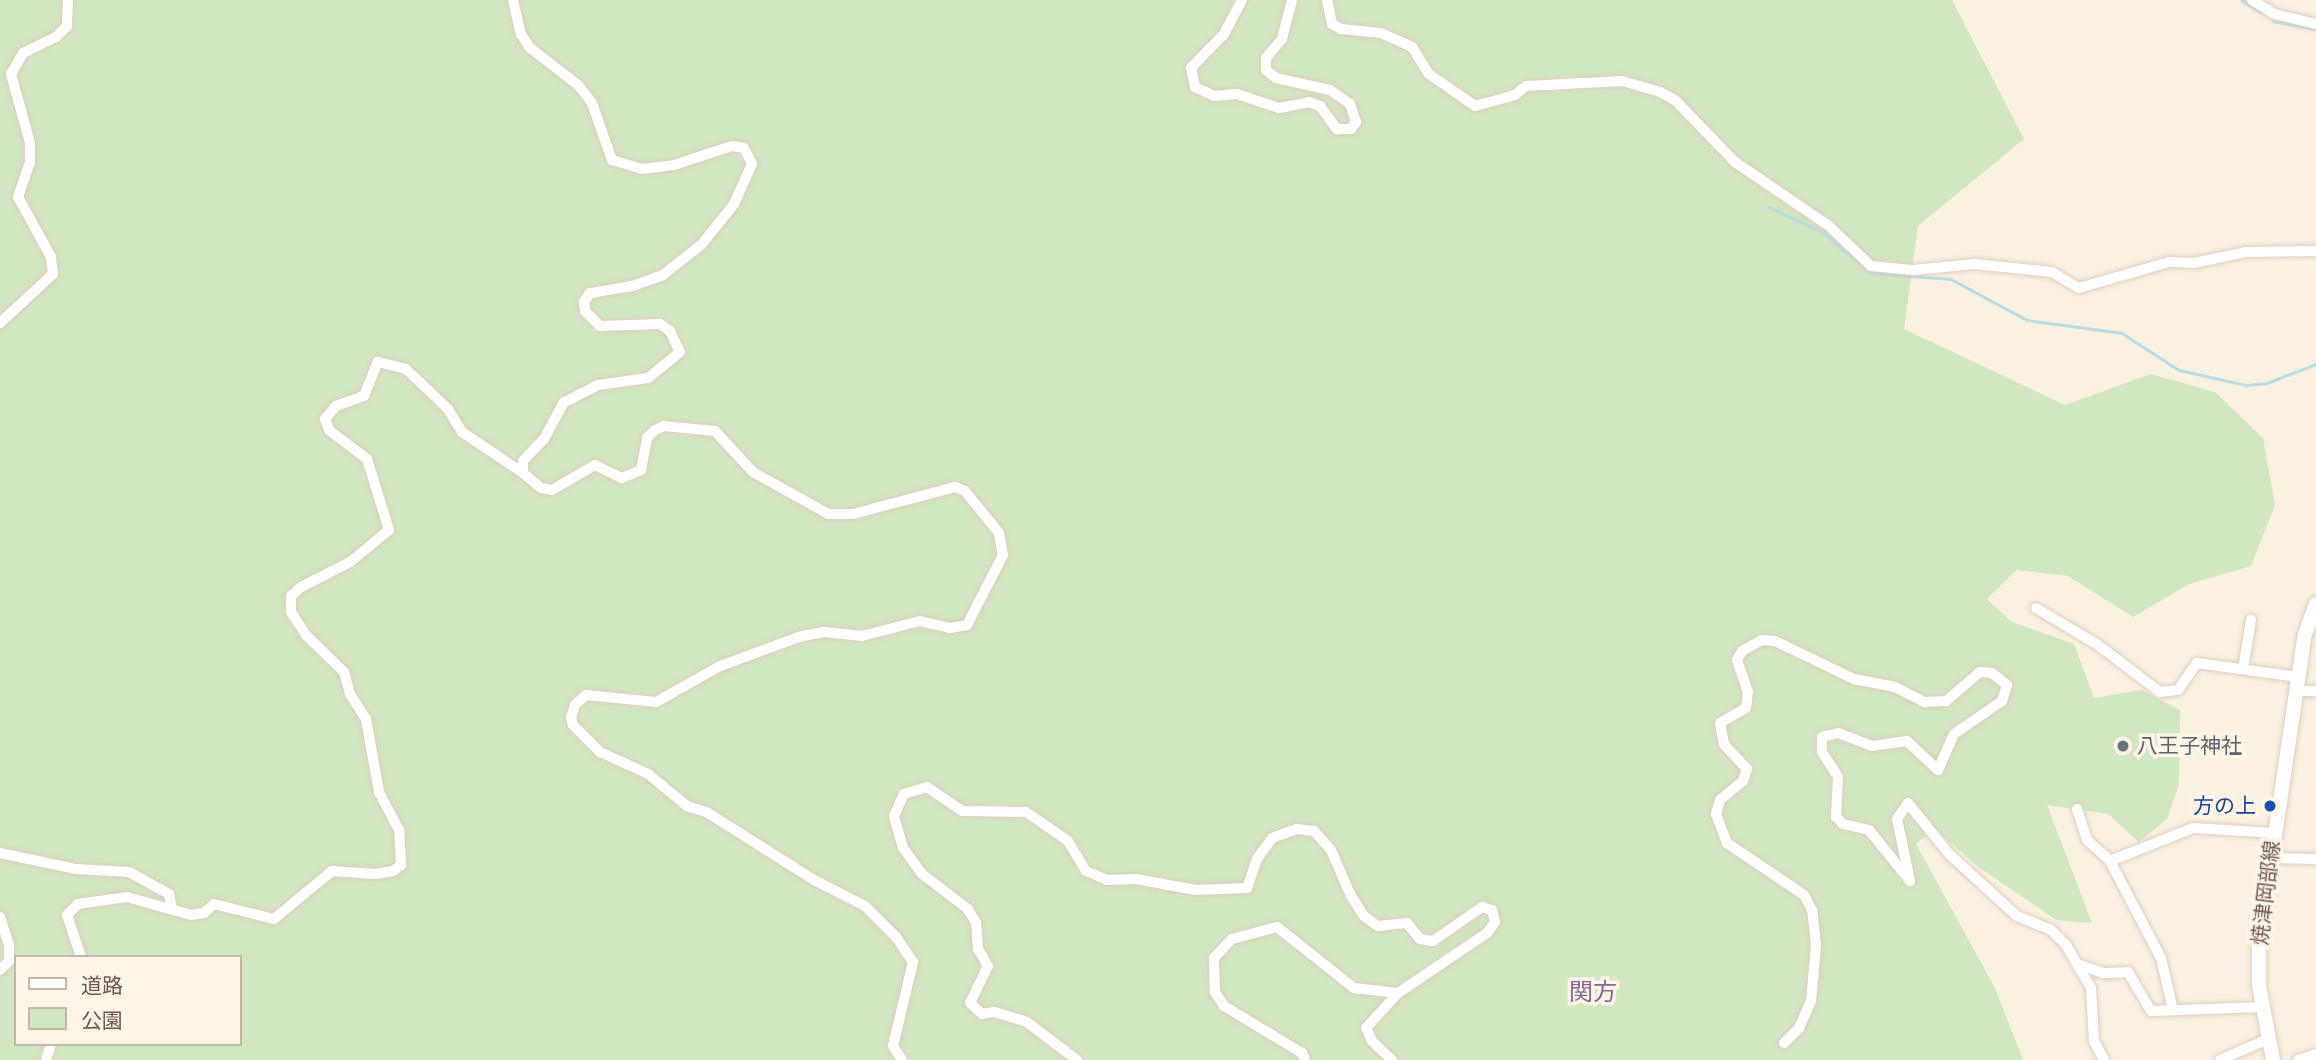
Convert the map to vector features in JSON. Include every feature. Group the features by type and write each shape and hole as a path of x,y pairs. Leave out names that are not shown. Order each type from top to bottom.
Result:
{"main road":[{"name":"焼津岡部線","path":"2273,1060 2258,968 2274,833 2297,684 2305,634 2316,604"}],"street":[{"path":"0,323 53,274 51,257 18,197 30,163 30,144 11,74 23,53 56,37 66,26 68,0"},
{"path":"513,0 521,34 529,47 578,85 592,103 612,160 642,169 674,165 732,146 744,148 752,164 734,204 702,244 663,275 632,286 590,293 584,302 585,311 600,326 660,324 678,343 680,352 648,378 598,386 564,402 544,439 523,461 523,473"},
{"path":"1242,0 1223,35 1191,68 1195,87 1214,96 1237,94 1279,108 1309,102 1320,106 1337,129 1351,129 1356,122 1350,104 1330,90 1276,78 1266,70 1266,58 1282,39 1292,0"},
{"path":"1327,0 1332,24 1341,29 1381,33 1412,47 1429,74 1475,106 1514,94 1526,86 1622,81 1660,92 1676,101 1735,162 1829,226 1871,266 1913,270 1975,264 2052,272 2079,288 2169,262 2194,263 2246,252 2316,251"},
{"path":"2252,0 2274,14 2316,24"},
{"path":"80,955 67,915 72,908 127,897 204,914 214,904 274,919 332,871 375,874 393,871 401,865 399,830 379,792 366,719 350,694 344,672 306,635 291,612 291,596 301,587 350,562 389,530 366,459 329,430 325,419 336,406 364,396 378,362 406,369 448,409 462,432 541,488 552,490 595,465 622,478 641,470 647,438 654,430 664,426 715,431 753,472 828,514 853,514 956,487 965,491 999,533 1003,555 967,625 950,628 920,621 862,636 824,632 799,637 720,666 656,702 586,695 575,705 571,717 573,725 600,751 648,774 687,806 708,813 814,880 865,906 889,929 914,962 893,1046 902,1060"},
{"path":"2036,608 2098,645 2160,692 2178,690 2197,663 2243,669 2316,691"},
{"path":"2243,669 2251,620"},
{"path":"1784,1043 1798,1028 1811,1000 1816,946 1812,909 1804,895 1727,843 1716,814 1720,800 1746,775 1742,760 1724,744 1718,730 1722,718 1746,708 1748,691 1737,660 1755,641 1775,641 1854,679 1895,687 1925,702 1946,701 1980,672 2000,677 2007,685 2002,701 1954,734 1938,770 1907,741 1872,746 1838,733 1822,737 1822,752 1838,777 1836,817 1843,824 1869,830 1910,881 1896,819 1908,803 1949,854 2017,916 2050,929 2079,965 2091,988 2094,1041 2104,1060"},
{"path":"1077,1060 1027,1022 994,1012 982,1014 970,1003 988,966 978,949 976,923 968,909 922,874 903,848 894,816 904,794 927,787 962,811 1026,812 1068,841 1086,871 1107,880 1136,879 1196,891 1247,888 1257,859 1272,838 1297,829 1314,831 1331,850 1350,894 1364,915 1378,926 1407,923 1420,939 1433,941 1482,907 1492,910 1495,922 1487,933 1398,993 1366,1028 1372,1041 1392,1060"},
{"path":"2077,809 2087,840 2110,861 2161,958 2173,1010"},
{"path":"2110,861 2193,828 2274,833"},
{"path":"0,853 76,869 129,872 169,894 172,909"},
{"path":"2271,858 2316,859"},
{"path":"0,917 9,945 9,961 0,970"},
{"path":"1305,1060 1301,1053 1224,1006 1215,992 1214,958 1232,939 1277,927 1354,988 1398,993"},
{"path":"2079,965 2103,972 2128,972 2151,1011 2263,1007"},
{"path":"2220,1060 2270,1038"},
{"path":"2298,1060 2316,1054"}],"green space":[{"path":"0,0 1952,0 2024,139 1918,226 1904,329 2065,405 2151,374 2215,392 2263,438 2275,505 2251,566 2189,584 2133,617 2068,576 2016,570 1987,599 2012,622 2074,644 2094,698 2141,690 2180,710 2179,784 2167,819 2139,842 2108,814 2047,805 2092,923 2056,920 1977,866 1935,829 1916,844 1995,988 2023,1060 0,1060"}],"waterway":[{"path":"2242,0 2260,12"},
{"path":"2273,21 2316,29"},
{"path":"1769,207 1822,232 1871,273 1951,279 2027,320 2122,333 2179,370 2246,385 2267,383 2316,364"}],"place":[{"name":"八王子神社","path":"2123,746"},
{"name":"方の上","path":"2270,806"}],"district":[{"name":"関方","path":"1593,993"}]}
